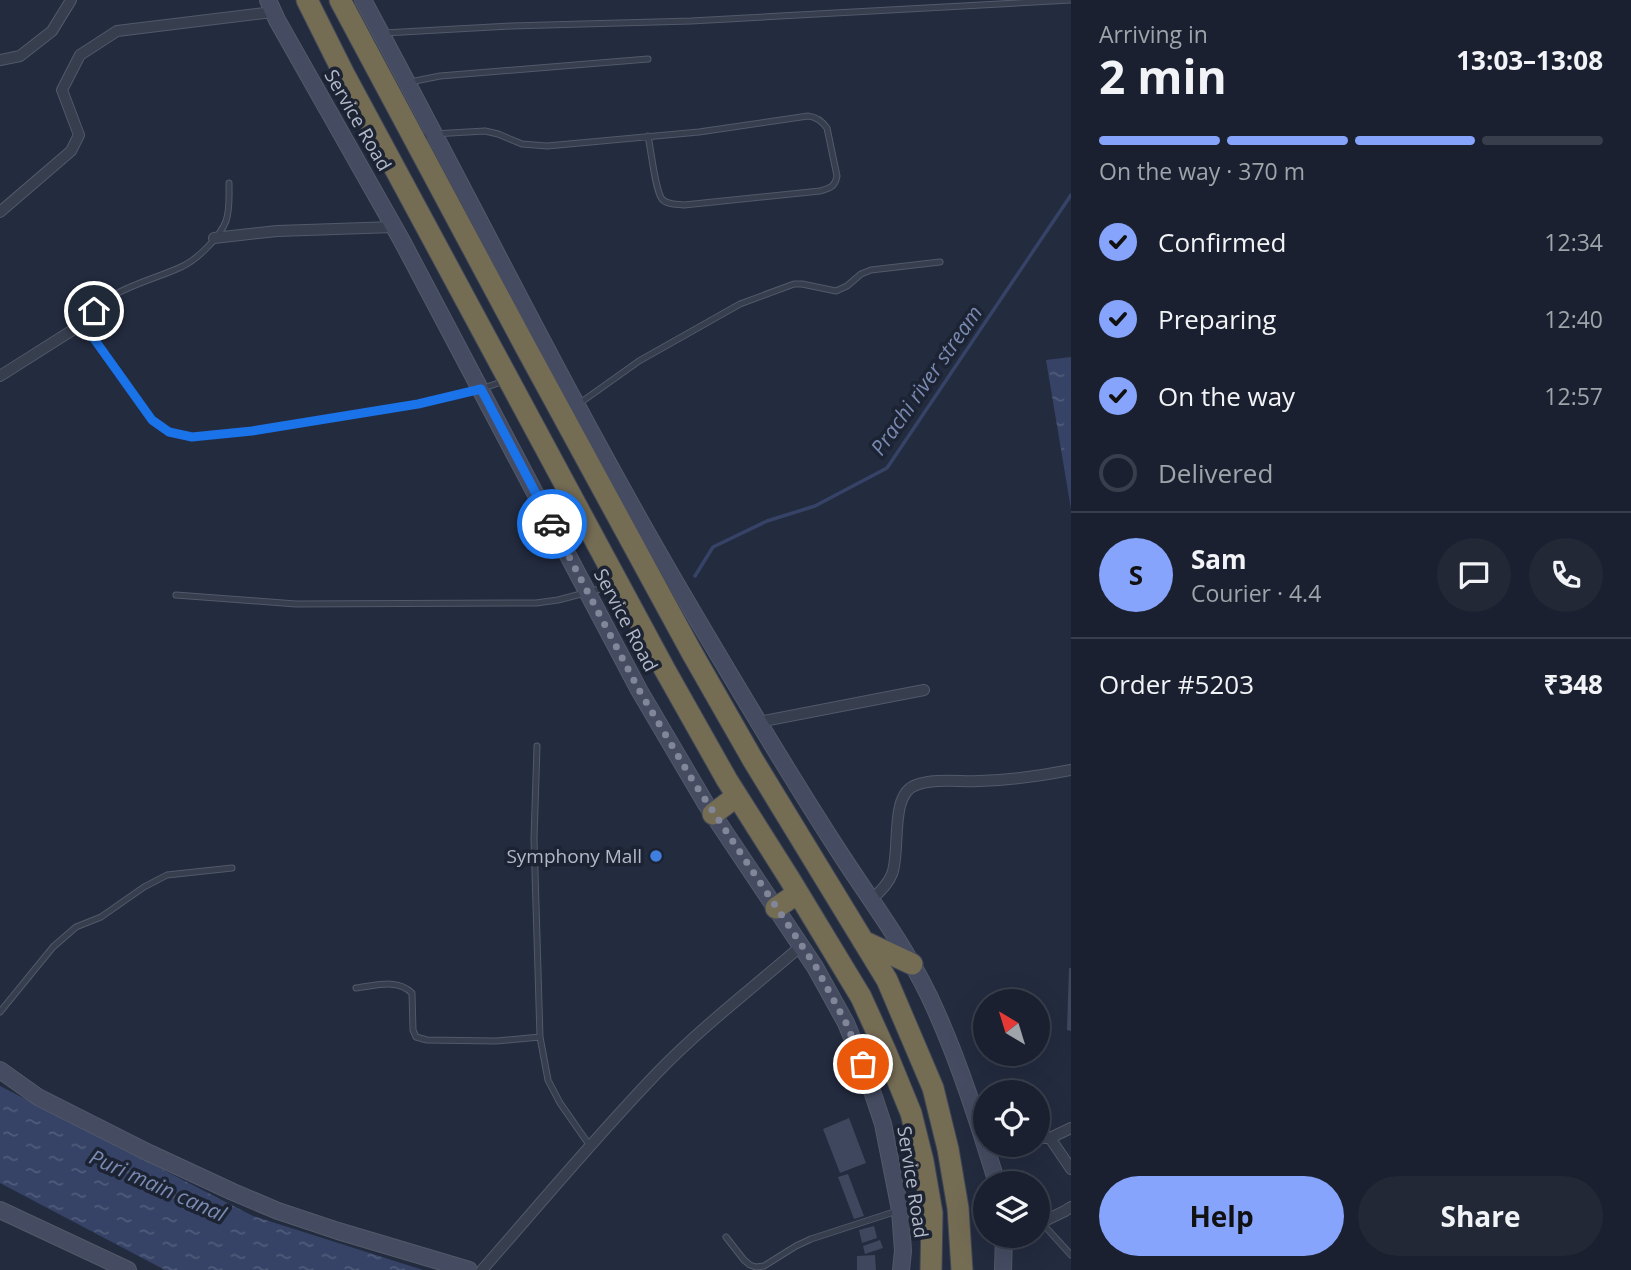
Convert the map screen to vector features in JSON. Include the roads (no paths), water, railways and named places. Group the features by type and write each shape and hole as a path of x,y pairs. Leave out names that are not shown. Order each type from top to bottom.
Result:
{"highway":[{"path":"307,0 344,74 665,670 737,796 861,997 911,1113 932,1213 932,1270"},
{"path":"340,0 424,137 544,362 692,653 753,760 887,980 933,1088 948,1149 957,1208 962,1270"},
{"path":"713,814 737,796"},
{"path":"776,908 798,893"},
{"path":"863,941 912,964"}],"street":[{"path":"0,60 20,56 52,31 71,0"},
{"path":"363,0 407,83 424,137"},
{"path":"0,212 71,151 79,135 62,90 80,55 117,31 271,6"},
{"name":"Service Road","path":"271,6 394,227 639,690 713,814 816,967 846,1023 883,1124 900,1210 903,1251 901,1270"},
{"path":"214,238 277,231 394,227"},
{"path":"0,376 90,319"},
{"path":"544,362 577,404 656,549 759,722 912,964 936,1010 973,1106"},
{"path":"759,722 924,690"},
{"path":"872,899 886,885 892,874 900,803 908,789 932,782 1013,779 1071,770"},
{"path":"482,1270 661,1069 707,1025 802,946"},
{"path":"0,1070 38,1097 233,1192 278,1211 338,1231 469,1270"},
{"path":"1071,1128 1050,1138 1071,1170"},
{"path":"1050,1218 1071,1207"},
{"path":"0,1210 128,1270"},
{"path":"1003,1270 1004,1248"}],"lane":[{"path":"381,33 691,21 1068,0"},
{"path":"407,83 440,76 648,59"},
{"path":"424,137 485,131 522,144 547,146 648,136 699,132 808,116 816,117 827,128 837,176 831,188 820,191 684,205 668,203 661,198 648,136"},
{"path":"229,183 227,219 198,256 182,267 113,296 94,311 90,319 92,336 152,420 169,432 192,437 252,431 418,404 481,389 507,379"},
{"path":"577,404 639,361 740,304 794,284 836,291 860,274 871,270 940,262"},
{"path":"176,595 296,604 536,603 618,584"},
{"path":"537,746 534,839 540,1037 548,1080 560,1103 590,1146"},
{"path":"0,1012 53,947 76,927 101,917 144,887 167,876 232,869"},
{"path":"356,988 395,983 406,987 412,993 413,1030 416,1037 427,1040 496,1041 540,1037"},
{"path":"726,1237 750,1265 764,1266 811,1239 900,1210"},
{"path":"1050,1234 1071,1255"}],"water":[{"path":"1071,357 1071,509 1046,360"},
{"name":"Puri main canal","path":"0,1086 253,1216 423,1270 165,1270 0,1183"}],"waterway":[{"name":"Prachi river stream","path":"695,576 713,547 767,521 815,506 887,468 1071,195"}],"place":[{"name":"Symphony Mall","path":"656,856"}]}
